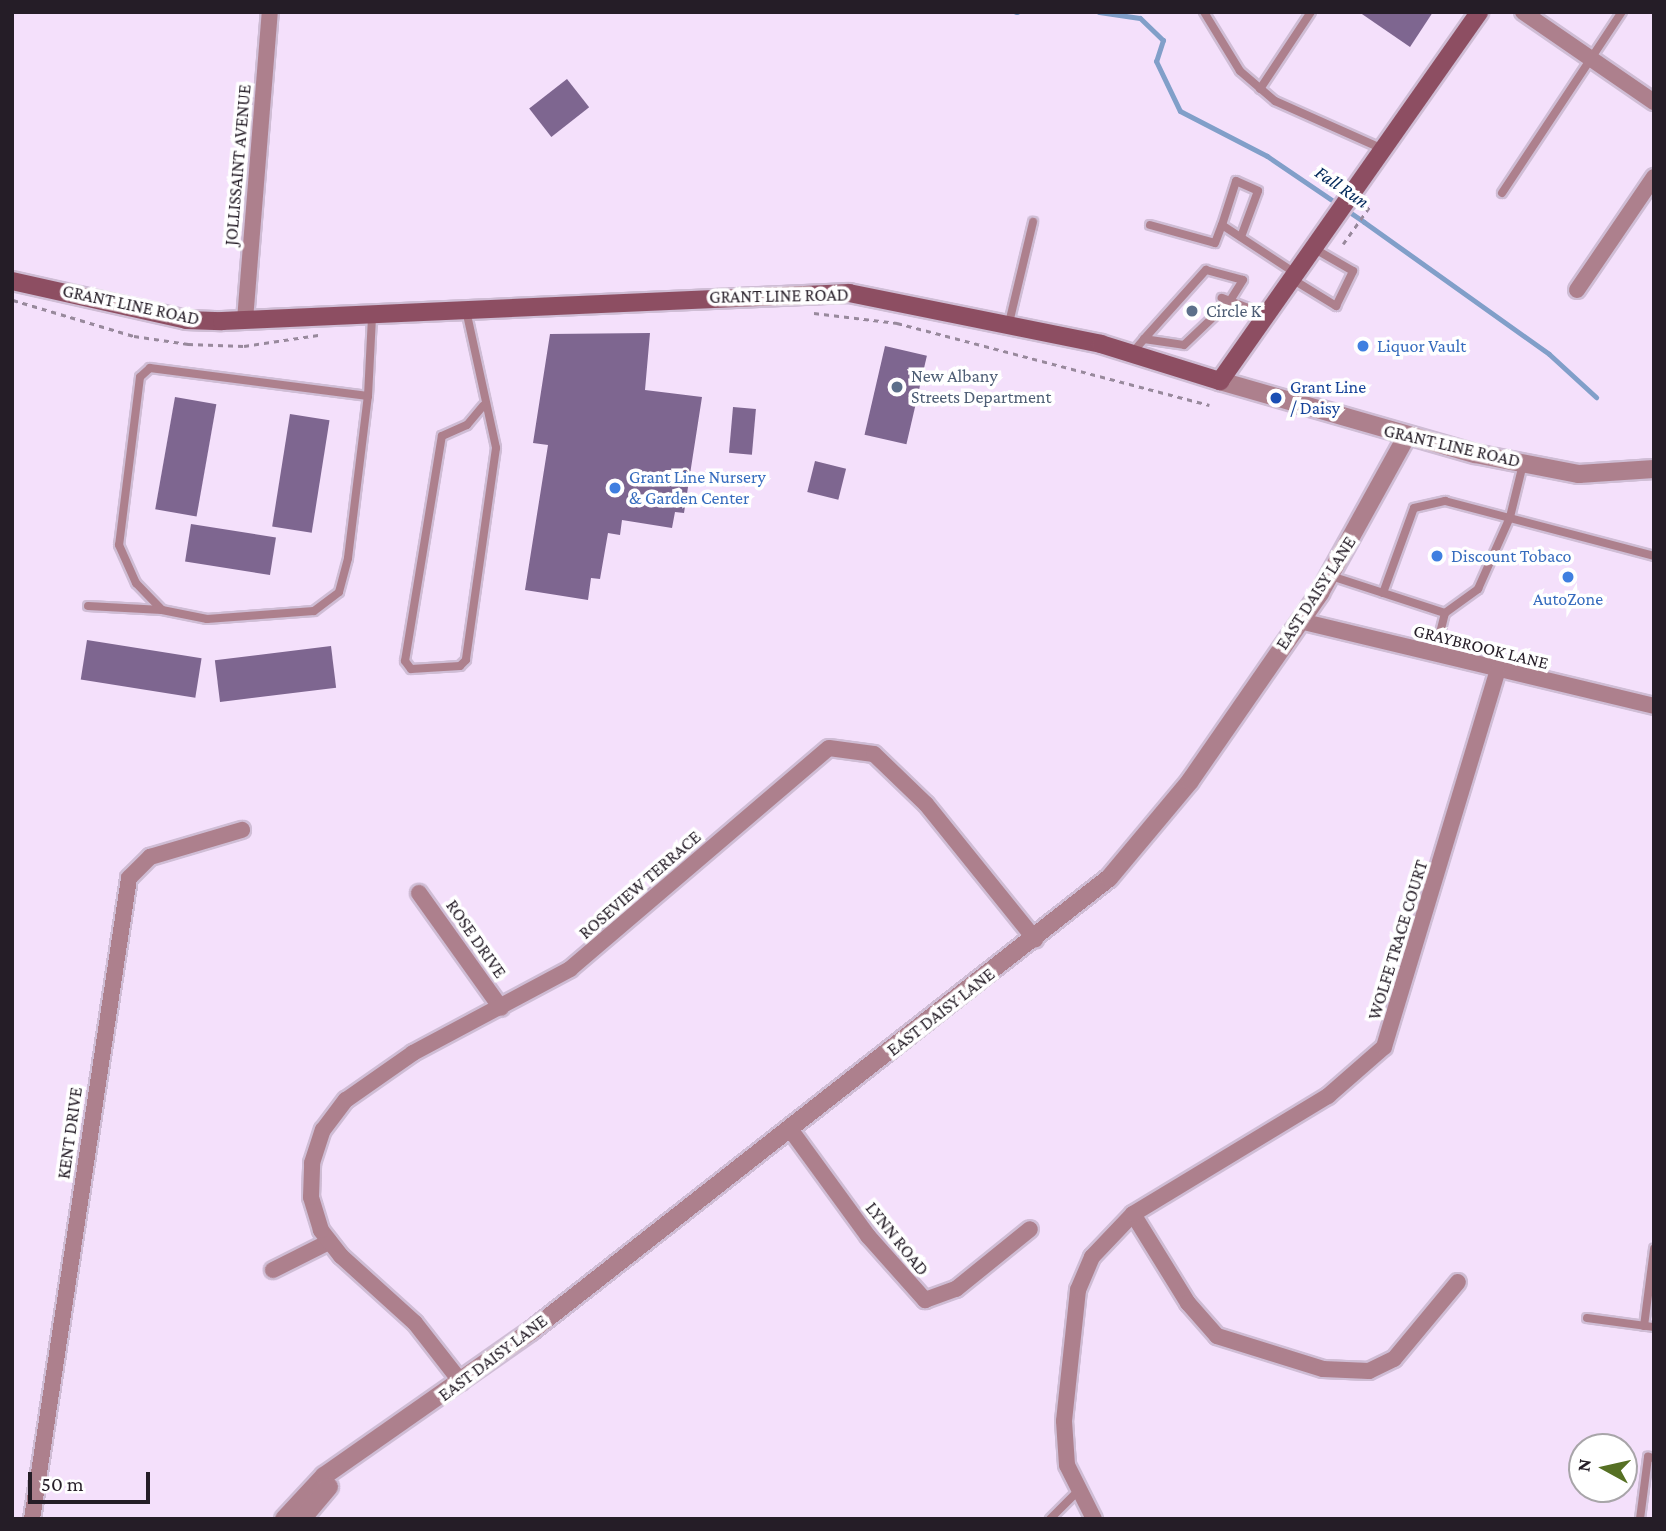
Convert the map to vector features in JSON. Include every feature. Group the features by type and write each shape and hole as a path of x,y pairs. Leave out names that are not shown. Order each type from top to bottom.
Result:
{"main road":[{"path":"1220,381 1479,12"},
{"name":"GRANT LINE ROAD","path":"12,281 186,320 372,317 465,307 849,293 1009,323 1132,353 1220,381"}],"street":[{"name":"JOLLISSAINT AVENUE","path":"245,320 270,12"},
{"path":"1523,12 1654,102"},
{"path":"1577,290 1654,177"},
{"name":"GRANT LINE ROAD","path":"1220,381 1406,437 1523,464 1604,475 1654,470"},
{"name":"EAST DAISY LANE","path":"284,1519 313,1485 347,1466 461,1382 1035,939 1109,878 1152,831 1331,576 1406,437"},
{"name":"GRAYBROOK LANE","path":"1300,621 1497,673 1654,706"},
{"name":"WOLFE TRACE COURT","path":"1094,1519 1077,1492 1064,1421 1078,1290 1101,1243 1133,1214 1360,1074 1384,1047 1497,673"},
{"name":"ROSEVIEW TERRACE","path":"461,1382 415,1323 329,1242 310,1180 315,1146 334,1114 413,1053 501,1008 588,955 829,747 874,754 926,804 1035,939"},
{"name":"KENT DRIVE","path":"32,1519 129,878 150,857 242,830"},
{"name":"ROSE DRIVE","path":"419,893 501,1008"},
{"name":"LYNN ROAD","path":"790,1129 868,1236 925,1300 956,1289 1030,1229"},
{"path":"1133,1214 1188,1303 1217,1336 1323,1369 1369,1371 1394,1359 1458,1282"},
{"path":"273,1270 329,1242"},
{"name":"EAST DAISY LANE","path":"302,1519 347,1466"}],"lane":[{"path":"1204,12 1219,44 1260,89 1285,107 1382,149"},
{"path":"1260,89 1311,12"},
{"path":"1502,192 1622,12"},
{"path":"1150,225 1215,243 1236,181 1258,191 1241,237"},
{"path":"1009,323 1033,222"},
{"path":"1222,225 1336,306 1353,271 1313,248"},
{"path":"1132,353 1144,339 1196,287 1206,270 1243,280 1191,334 1184,345 1144,339"},
{"path":"1226,299 1266,315"},
{"path":"465,307 485,381 483,406 496,448 466,660 460,666 411,669 405,661 442,436 467,425 483,406"},
{"path":"88,606 162,610 207,619 314,611 338,592 368,396 372,317"},
{"path":"162,610 136,583 119,545 140,377 150,368 368,396"},
{"path":"1434,656 1445,613 1478,589 1510,517 1523,464"},
{"path":"1383,593 1414,508 1445,501 1654,556"},
{"path":"1331,576 1445,613"},
{"path":"1644,1325 1654,1249"},
{"path":"1587,1318 1654,1327"},
{"path":"1640,1519 1648,1457 1654,1458"},
{"path":"1050,1519 1077,1492"}],"path":[{"path":"1343,244 1370,206"},
{"path":"12,300 94,323"},
{"path":"838,315 897,323 1209,405"}],"building":[{"path":"1359,12 1433,12 1410,47"},
{"path":"567,79 589,107 551,137 529,109"},
{"name":"Grant Line Nursery & Garden Center","path":"650,333 645,390 702,397 684,513 675,512 672,528 622,520 620,535 608,533 600,579 591,578 588,600 525,590 548,445 533,443 550,334"},
{"name":"New Albany Streets Department","path":"885,346 927,356 906,444 865,435"},
{"path":"175,397 216,404 197,517 155,509"},
{"path":"733,407 756,409 752,455 729,453"},
{"path":"290,414 330,420 312,533 272,527"},
{"path":"815,461 846,469 838,500 807,492"},
{"path":"191,524 276,537 270,575 185,562"},
{"path":"87,640 202,658 195,698 81,680"},
{"path":"331,646 336,688 220,702 215,660"}],"waterway":[{"name":"Fall Run","path":"1099,12 1140,18 1163,40 1156,61 1180,111 1267,156 1364,222 1549,354 1596,397"}],"place":[{"name":"Circle K","path":"1192,311"},
{"name":"Liquor Vault","path":"1363,346"},
{"name":"New Albany Streets Department","path":"897,387"},
{"name":"Grant Line / Daisy","path":"1276,398"},
{"name":"Grant Line Nursery & Garden Center","path":"615,488"},
{"name":"Discount Tobaco","path":"1437,556"},
{"name":"AutoZone","path":"1568,577"}]}
